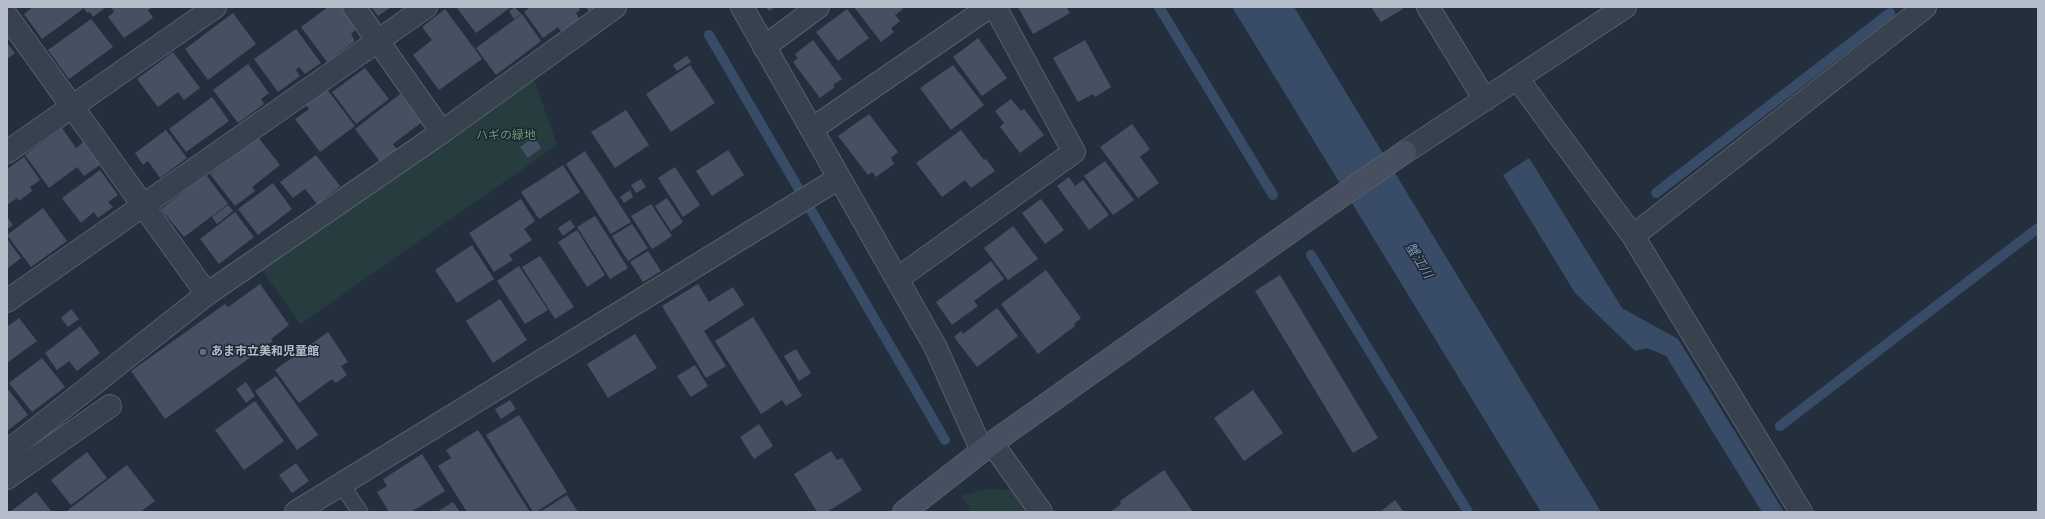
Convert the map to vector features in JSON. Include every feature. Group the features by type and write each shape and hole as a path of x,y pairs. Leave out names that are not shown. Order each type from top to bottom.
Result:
{"street":[{"path":"7,152 215,7"},
{"path":"354,7 442,132"},
{"path":"7,301 426,7"},
{"path":"7,452 207,294 442,132 614,7"},
{"path":"742,7 935,346 987,447 1041,512"},
{"path":"764,47 818,7"},
{"path":"812,129 989,7"},
{"path":"897,279 1074,152 995,7"},
{"path":"1428,7 1485,100"},
{"path":"904,512 987,447 1321,210 1405,152 1625,7"},
{"path":"1632,236 1919,9"},
{"path":"7,16 207,294"},
{"path":"1517,78 1632,236 1801,512"},
{"path":"296,512 840,178"},
{"path":"7,478 110,406"}],"lane":[{"path":"341,484 360,512"}],"green space":[{"name":"ハギの緑地","path":"531,71 557,145 300,324 261,268"},
{"path":"987,489 1013,490 1028,512 971,512 961,496"}],"water":[{"name":"蟹江川","path":"1232,7 1294,7 1601,512 1541,512"},
{"path":"1529,158 1622,308 1678,339 1784,512 1762,512 1666,356 1647,348 1635,351 1575,293 1503,175"}],"building":[{"path":"33,7 81,7 83,9 42,39 24,14"},
{"path":"83,7 106,7 93,17 90,12 87,13"},
{"path":"111,7 153,7 148,10 153,18 124,38 108,17 114,12"},
{"path":"328,7 344,7 359,27 351,34 355,41 327,62 301,27"},
{"path":"371,7 391,7 378,16"},
{"path":"456,7 511,7 476,33"},
{"path":"515,7 521,14 514,19 509,11"},
{"path":"530,7 578,7 580,10 576,13 580,20 562,33 558,27 543,38 524,12"},
{"path":"586,7 595,7 589,12"},
{"path":"766,7 775,7 769,11"},
{"path":"854,7 902,7 903,9 895,15 900,21 891,28 894,32 881,42"},
{"path":"1018,7 1066,7 1070,13 1033,34"},
{"path":"1371,7 1401,7 1403,9 1381,22"},
{"path":"445,9 482,59 439,90 413,55 432,40 422,27"},
{"path":"847,9 869,38 838,61 816,32"},
{"path":"233,13 256,44 208,80 185,49"},
{"path":"522,14 541,41 496,75 476,48"},
{"path":"91,19 113,47 69,79 48,50"},
{"path":"296,29 321,63 305,74 299,67 296,70 300,76 278,92 254,59"},
{"path":"978,38 1007,78 982,96 953,57"},
{"path":"813,40 842,79 833,85 835,87 820,98 793,62 798,58 795,54"},
{"path":"1085,40 1111,87 1095,97 1093,94 1078,102 1053,58"},
{"path":"7,43 15,53 7,59"},
{"path":"173,52 200,88 184,100 178,92 158,107 137,79"},
{"path":"687,56 691,62 677,71 673,65"},
{"path":"248,64 269,93 261,99 264,104 238,123 213,90"},
{"path":"690,65 715,103 671,132 646,94"},
{"path":"953,65 984,105 951,130 920,88"},
{"path":"365,68 389,99 356,124 332,92"},
{"path":"326,88 355,126 320,152 295,119 309,109 305,104"},
{"path":"400,94 422,122 393,144 397,150 381,163 355,129"},
{"path":"212,97 229,121 186,152 169,129"},
{"path":"1011,99 1021,111 1024,109 1044,135 1020,153 1000,127 1004,123 995,111"},
{"path":"626,110 649,145 615,168 591,132"},
{"path":"869,114 898,152 891,158 894,164 876,177 872,172 868,175 838,136"},
{"path":"1132,124 1150,149 1140,157 1159,183 1138,198 1100,147"},
{"path":"62,128 76,148 86,140 103,163 84,176 77,167 49,188 25,155"},
{"path":"166,130 187,158 160,178 148,161 143,165 135,153"},
{"path":"961,130 984,160 986,159 995,171 971,188 965,180 942,197 916,163"},
{"path":"258,137 280,165 252,187 255,191 235,206 210,174"},
{"path":"534,137 541,148 528,158 520,147"},
{"path":"728,150 744,175 712,196 696,171"},
{"path":"585,151 631,222 611,234 566,164"},
{"path":"316,155 340,186 317,204 305,189 293,198 280,182"},
{"path":"24,157 40,180 30,187 32,191 19,201 17,198 7,205 7,169"},
{"path":"1105,161 1134,200 1113,215 1084,176"},
{"path":"563,165 580,192 539,219 521,192"},
{"path":"675,167 700,205 683,217 658,178"},
{"path":"100,170 118,195 108,202 113,207 98,218 94,212 81,223 62,198"},
{"path":"206,175 228,204 184,237 161,209"},
{"path":"1069,177 1075,186 1083,180 1109,215 1089,230 1057,186"},
{"path":"641,179 646,187 636,193 631,185"},
{"path":"273,183 292,209 258,235 238,209"},
{"path":"630,190 633,197 624,203 620,197"},
{"path":"667,198 683,222 671,231 655,206"},
{"path":"521,199 535,221 524,229 532,240 509,255 513,260 494,272 469,233"},
{"path":"1041,199 1064,230 1045,244 1022,213"},
{"path":"651,204 672,236 652,249 631,216"},
{"path":"228,205 233,211 217,224 212,217"},
{"path":"43,208 67,241 31,267 7,235"},
{"path":"235,212 254,237 219,264 200,239"},
{"path":"595,216 628,268 610,279 577,227"},
{"path":"7,217 13,225 7,229"},
{"path":"570,220 575,227 563,236 558,228"},
{"path":"632,224 648,248 628,261 612,236"},
{"path":"1013,226 1038,259 1008,280 984,248"},
{"path":"577,230 605,275 587,287 558,242"},
{"path":"7,239 21,258 7,269"},
{"path":"472,245 494,279 457,303 435,270"},
{"path":"648,251 661,271 643,282 630,262"},
{"path":"540,256 574,307 555,319 522,267"},
{"path":"991,261 1004,279 974,301 978,306 952,325 936,302"},
{"path":"519,266 548,310 525,324 497,281"},
{"path":"1046,270 1081,318 1074,324 1075,326 1038,354 1001,304"},
{"path":"1280,275 1378,438 1353,453 1255,291"},
{"path":"260,284 289,325 271,339 273,341 165,419 131,371 225,304 228,307"},
{"path":"698,284 709,302 733,287 744,305 704,331 726,366 706,378 662,306"},
{"path":"500,299 527,340 493,363 466,321"},
{"path":"997,308 1018,336 977,367 954,337 961,331 963,334"},
{"path":"71,309 79,319 68,327 61,318"},
{"path":"753,317 802,396 786,406 782,400 761,414 715,341"},
{"path":"19,318 37,341 7,363 7,327"},
{"path":"80,326 100,353 77,371 69,361 57,370 45,353"},
{"path":"328,332 348,362 341,366 347,375 336,383 332,379 299,403 275,370"},
{"path":"635,334 657,368 608,398 587,364"},
{"path":"796,349 811,373 799,381 784,356"},
{"path":"42,358 65,387 32,412 9,383"},
{"path":"695,365 708,386 691,397 677,376"},
{"path":"276,376 318,435 297,450 255,391"},
{"path":"246,382 255,396 246,403 236,389"},
{"path":"7,388 28,415 7,431"},
{"path":"1253,390 1283,433 1244,461 1214,418"},
{"path":"510,400 516,409 501,419 495,409"},
{"path":"255,401 284,441 244,470 215,430"},
{"path":"519,415 567,492 536,512 533,512 486,435"},
{"path":"759,424 773,446 754,459 740,437"},
{"path":"478,430 530,512 467,512 438,466 451,458 446,450"},
{"path":"831,451 837,460 842,458 862,490 827,512 817,512 794,474"},
{"path":"87,452 107,478 71,505 51,480"},
{"path":"422,454 445,491 411,512 389,512 377,492 387,486 383,479"},
{"path":"296,463 309,481 292,493 279,475"},
{"path":"127,465 155,501 140,512 69,512 68,510"},
{"path":"1164,470 1193,512 1110,512 1121,504 1120,501"},
{"path":"36,492 52,512 10,512"},
{"path":"567,495 578,512 540,512"},
{"path":"1395,500 1404,512 1380,512"},
{"path":"453,502 460,512 437,512"}],"waterway":[{"path":"1159,7 1273,195"},
{"path":"1656,193 1890,13"},
{"path":"709,35 945,440"},
{"path":"1780,426 2038,228"},
{"path":"1311,255 1468,512"}],"place":[{"name":"あま市立美和児童館","path":"203,352"}]}
